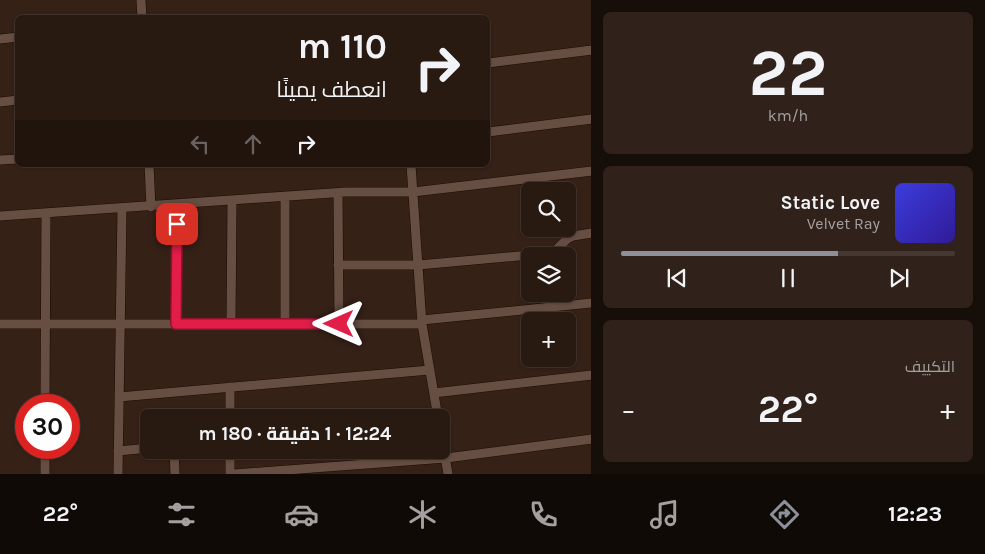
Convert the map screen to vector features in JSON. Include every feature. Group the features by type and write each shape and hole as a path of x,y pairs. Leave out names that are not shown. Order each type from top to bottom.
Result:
{"street":[{"path":"141,0 142,15"},
{"path":"0,38 15,37"},
{"path":"490,63 591,50"},
{"path":"0,102 15,100"},
{"path":"490,132 591,119"},
{"path":"0,160 15,159"},
{"path":"149,167 151,206"},
{"path":"411,167 422,322 437,409"},
{"path":"0,216 338,193 412,192 591,171"},
{"path":"338,193 339,324"},
{"path":"285,197 285,324"},
{"path":"231,324 232,201"},
{"path":"176,324 177,205"},
{"path":"118,474 122,209"},
{"path":"45,394 46,213"},
{"path":"338,265 418,265 553,253 567,239 591,233"},
{"path":"0,324 339,324 422,322 591,303"},
{"path":"119,397 430,370"},
{"path":"434,393 591,375"},
{"path":"230,387 230,409"},
{"path":"450,457 591,439"},
{"path":"118,451 140,449"},
{"path":"45,459 45,474"},
{"path":"174,459 175,474"},
{"path":"230,459 230,474"},
{"path":"234,474 431,459"},
{"path":"446,459 448,474"},
{"path":"373,463 374,474"}],"route":[{"path":"177,224 176,324 339,324"}]}
